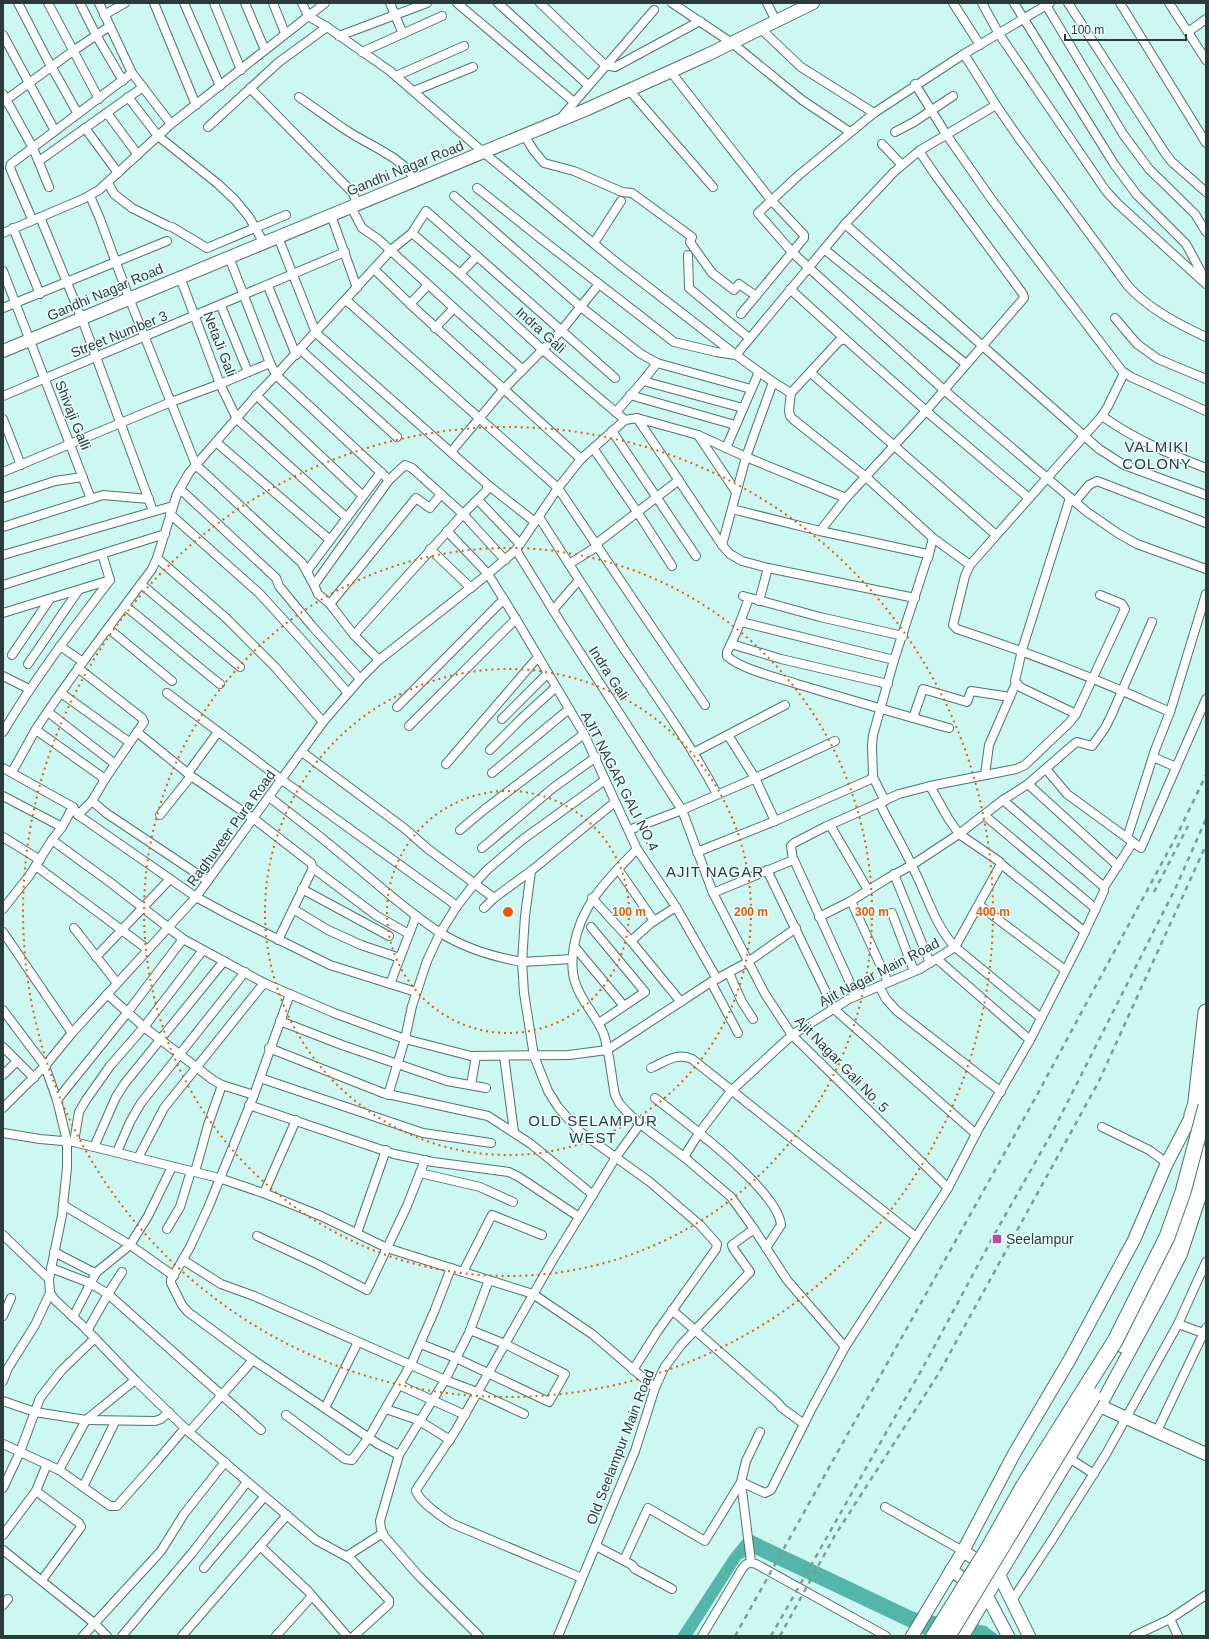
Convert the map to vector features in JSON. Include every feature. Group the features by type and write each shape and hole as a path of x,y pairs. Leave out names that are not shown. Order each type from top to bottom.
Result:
{"highway":[{"path":"1192,1116 1201,1104 1206,1012"},
{"path":"934,1636 988,1549 1023,1487 1114,1341 1166,1237 1183,1192 1206,1074"},
{"path":"948,1636 1123,1345 1157,1284 1182,1228 1206,1153"}],"main road":[{"name":"Gandhi Nagar Road","path":"3,351 558,121 670,72 813,3"},
{"path":"913,1634 962,1551 990,1498 1070,1359 1134,1240 1166,1163 1192,1116"},
{"path":"963,1636 1100,1406 1181,1254 1201,1193 1206,1156"},
{"path":"1100,1406 1205,1451"},
{"path":"962,1551 999,1575 1029,1636"},
{"path":"951,1570 988,1596 1008,1636"}],"street":[{"path":"18,3 51,67 78,114"},
{"path":"48,3 99,99"},
{"path":"80,3 96,35 123,80"},
{"path":"99,3 132,73 171,124"},
{"path":"104,15 125,3"},
{"path":"154,3 196,105"},
{"path":"184,3 220,86"},
{"path":"214,3 241,70"},
{"path":"245,3 265,50"},
{"path":"272,3 285,33"},
{"path":"302,3 308,16 327,27 396,76 483,152 594,243 736,355 791,394"},
{"path":"3,233 90,196 108,183 171,124 324,3"},
{"path":"390,3 402,34"},
{"path":"339,36 427,3"},
{"path":"457,3 574,102"},
{"path":"498,3 588,85"},
{"path":"540,3 605,65 614,66 700,21"},
{"path":"672,3 732,43 802,100 850,132"},
{"path":"767,3 776,21"},
{"path":"953,3 980,45"},
{"path":"982,3 999,34 1111,197 1206,283"},
{"path":"1014,3 1114,164 1137,195 1186,244 1206,283"},
{"path":"1068,3 1165,153 1172,162 1206,192"},
{"path":"1120,3 1206,143"},
{"path":"1169,3 1206,60"},
{"path":"1206,232 1195,214 1149,169 1123,134 1048,4 1024,20 915,84 874,113 771,200 758,213 792,252 808,267 944,390 1073,500 1119,534 1137,544 1206,569"},
{"path":"558,121 654,10"},
{"path":"362,52 442,16"},
{"path":"1188,32 1206,19"},
{"path":"50,186 33,148 4,99 110,26"},
{"path":"208,127 279,62 327,27"},
{"path":"761,29 801,67 874,113"},
{"path":"3,35 55,131"},
{"path":"396,76 464,46"},
{"path":"964,54 996,105 1128,286 1142,300 1152,307 1206,337"},
{"path":"414,91 473,67"},
{"path":"670,72 771,200 804,235 804,238 741,314"},
{"path":"132,73 10,166 67,282 121,422 153,511"},
{"path":"915,84 946,134 1000,211 1124,373 1206,411"},
{"path":"39,161 143,87"},
{"path":"250,88 353,193 354,205 362,228 391,250 523,370"},
{"path":"629,90 713,187"},
{"path":"895,132 914,122 953,96"},
{"path":"299,97 348,132 397,161 412,173 415,180"},
{"path":"128,98 158,136 227,192 242,208 264,243"},
{"path":"736,355 845,224 902,165 920,150 996,105"},
{"path":"107,113 138,155"},
{"path":"85,128 118,173"},
{"path":"524,135 544,163 574,171 622,192 632,192 692,237 690,242 712,273 734,290 739,284 756,296"},
{"path":"882,144 902,165"},
{"path":"820,531 846,498 926,411 1023,300 1024,296 936,176 920,150"},
{"path":"108,183 114,194 132,208 172,227 206,248 286,215"},
{"path":"477,188 544,242 674,342 736,355"},
{"path":"90,196 129,298 196,464 302,563 318,594 330,604 354,635 379,660"},
{"path":"454,196 581,307 641,354 657,363 751,389"},
{"path":"594,243 621,201"},
{"path":"12,772 36,730 61,693 152,569 180,489 189,473 237,419 256,395 299,352 391,250 412,233 426,211 614,378"},
{"path":"331,215 346,252 357,288"},
{"path":"845,224 1084,437 1105,453 1124,466 1206,495"},
{"path":"13,228 40,294"},
{"name":"Indra Gali","path":"412,233 460,274 543,350 616,412 630,419"},
{"path":"278,237 316,333 488,485 537,519 569,564 693,753 717,794"},
{"path":"3,308 167,241"},
{"path":"824,249 966,364"},
{"name":"Street Number 3","path":"3,396 145,338 346,252"},
{"path":"688,255 689,288 750,338"},
{"path":"460,274 477,256"},
{"path":"229,257 276,375 389,480"},
{"path":"374,270 435,328 581,459"},
{"name":"Shivaji Galli","path":"3,271 91,499"},
{"name":"NetaJi Gali","path":"180,277 220,384 237,419"},
{"path":"451,452 503,390 561,331 599,284"},
{"path":"410,304 428,285"},
{"path":"268,286 299,352 397,437"},
{"path":"790,289 926,411 1029,498"},
{"path":"346,300 558,488 705,705"},
{"path":"221,306 248,372"},
{"path":"435,328 454,308"},
{"path":"1115,318 1137,344 1158,359 1206,379"},
{"path":"846,339 839,341 791,394 789,410 790,416 866,477 933,538 970,565"},
{"path":"3,472 121,422 270,363"},
{"path":"616,412 657,363"},
{"path":"726,448 759,372"},
{"path":"811,373 996,534"},
{"path":"1124,373 1102,416 970,565 965,576 954,626 957,629 1022,650 1122,690 1170,712"},
{"path":"643,380 743,408"},
{"path":"722,545 746,457 773,382"},
{"path":"256,395 363,496"},
{"path":"630,395 735,425"},
{"path":"1102,416 1124,431 1149,444 1206,468"},
{"path":"3,419 21,465"},
{"path":"237,419 347,518"},
{"path":"488,574 518,547 558,488 581,459 612,431 630,419 698,435 746,457 846,498"},
{"path":"630,419 679,480 722,545 730,554 742,561 768,568 915,598"},
{"path":"612,431 696,556"},
{"path":"698,435 736,492"},
{"path":"216,442 330,540"},
{"path":"593,448 638,513 672,566"},
{"path":"314,585 389,480 405,465 412,468 463,514 505,560"},
{"path":"307,571 380,472"},
{"path":"3,498 55,481 83,477"},
{"path":"569,564 597,545 679,480"},
{"path":"985,775 989,745 1016,683 1022,650 1073,500 1089,485 1097,481 1206,523"},
{"path":"354,635 446,531 478,500 486,491 488,485"},
{"path":"180,489 276,578 279,586 312,626 360,679"},
{"path":"330,604 416,498 430,508 441,494"},
{"path":"3,527 103,495 149,500"},
{"name":"Indra Gali","path":"478,500 518,547 553,610 682,810"},
{"path":"732,509 820,531 926,554 928,558"},
{"path":"3,555 153,511 172,510 259,593 348,693"},
{"name":"AJIT NAGAR GALI NO.4","path":"446,531 488,574 584,734 596,757 637,849 676,907 714,981 738,1033"},
{"path":"3,585 165,534"},
{"path":"933,538 880,709 872,745 873,777 936,920 947,939 955,948 1040,1018"},
{"path":"430,549 471,588"},
{"path":"102,554 110,580"},
{"path":"157,558 226,618 274,667 323,722"},
{"path":"759,601 768,568"},
{"name":"Raghuveer Pura Road","path":"3,1108 45,1066 72,1033 147,949 196,897 323,722 360,679 379,660 488,574"},
{"path":"3,613 50,600 110,580"},
{"path":"3,732 29,689 110,580"},
{"path":"553,610 579,580"},
{"path":"141,584 240,666"},
{"path":"28,664 78,591"},
{"path":"741,1482 765,1493 769,1492 845,1347 948,1188 976,1134 1030,1040 1085,932 1104,891 1104,887 1118,866 1130,840 1153,758 1170,712 1206,594"},
{"path":"856,996 794,860 791,846 794,843 830,825 899,794 1022,767 1070,722 1076,714 1094,679 1125,607 1122,604 1100,595"},
{"path":"903,636 820,617 746,597 741,622 727,652 727,656 730,660 748,668 880,709 950,728"},
{"path":"397,707 504,599"},
{"path":"12,655 50,600"},
{"path":"126,606 185,657 220,684"},
{"path":"409,726 516,619"},
{"path":"741,622 894,660"},
{"path":"819,917 851,901 894,874 912,865 959,834 1003,800 1028,784 1074,744 1078,742 1089,746 1095,744 1111,716 1152,622"},
{"path":"109,629 172,681"},
{"path":"731,644 781,659 888,684"},
{"path":"60,646 143,719 144,722 105,779 92,801 78,815"},
{"path":"446,764 538,657"},
{"path":"502,719 548,673"},
{"path":"3,676 29,689"},
{"path":"1016,683 1020,687 1076,714"},
{"path":"490,750 556,687"},
{"path":"913,718 923,689 967,702 971,691 1010,697"},
{"path":"61,693 130,742"},
{"path":"167,693 282,780 457,906"},
{"path":"1046,769 1067,794 1141,848 1206,699"},
{"path":"693,753 785,705"},
{"path":"492,773 569,709"},
{"path":"48,712 115,764"},
{"path":"36,730 105,779"},
{"path":"137,732 190,775 254,819 312,863 313,868 377,916 409,934"},
{"path":"160,815 190,775 218,732"},
{"path":"460,830 485,809 584,734"},
{"path":"728,735 755,778 775,821"},
{"path":"629,830 682,810 835,741"},
{"path":"302,752 404,828 494,898"},
{"path":"482,848 553,788 596,757"},
{"path":"1153,758 1176,767"},
{"path":"3,768 73,807 78,815 196,897 278,940 341,970 416,992"},
{"path":"697,852 775,821 873,777"},
{"path":"388,1095 416,992 426,962 440,933 457,906 474,883 522,840 605,780"},
{"path":"1028,784 1118,866"},
{"path":"930,786 959,834 1000,862 1085,932"},
{"path":"3,796 62,827"},
{"path":"269,798 328,843 416,916 440,933 481,952 522,962 572,958"},
{"path":"1003,800 1104,887"},
{"path":"92,801 106,813 208,881"},
{"path":"484,908 494,898 615,802"},
{"path":"3,909 38,863 62,827 73,807"},
{"name":"Ajit Nagar Gali No. 5","path":"682,810 713,893 765,994 792,1035 948,1188"},
{"path":"984,815 1096,909"},
{"path":"830,825 868,890"},
{"path":"3,837 147,949"},
{"path":"52,840 111,883 183,939 264,983 334,1013 404,1039 458,1053 476,1056 569,1055 607,1050 714,981 748,962 796,928"},
{"path":"637,849 605,881 592,898 581,920 572,958 575,983 598,1023 607,1050 615,1095 626,1112 684,1157 731,1197 787,1280 845,1347"},
{"path":"713,893 794,860"},
{"name":"Ajit Nagar Main Road","path":"684,1157 699,1133 731,1091 792,1035 856,996 914,971 955,948 1001,864"},
{"path":"278,940 313,868"},
{"path":"618,869 654,921"},
{"path":"531,870 525,916 522,962 524,993 534,1056 548,1091 558,1107 579,1131 650,1182 683,1210 717,1244 716,1249 672,1310 632,1370"},
{"path":"767,870 834,1009 976,1134"},
{"path":"894,874 934,961 1030,1040"},
{"path":"96,957 170,879"},
{"path":"302,889 389,936"},
{"path":"592,898 631,941 681,1002"},
{"path":"851,901 888,982"},
{"path":"979,905 1065,970"},
{"path":"631,941 654,921 676,907"},
{"path":"293,909 328,930 361,945 400,958"},
{"path":"892,913 914,971"},
{"path":"390,984 416,916"},
{"path":"591,927 645,992 598,1023"},
{"path":"74,928 117,983"},
{"path":"3,932 72,1033"},
{"path":"57,1100 127,1013 183,939"},
{"path":"574,946 624,1006"},
{"path":"3,1381 8,1368 35,1325 50,1293 49,1278 63,1205 71,1141 79,1112 101,1077 144,1027 203,950"},
{"path":"94,1147 116,1097 125,1083 224,961"},
{"path":"117,1152 130,1122 141,1103 245,972"},
{"path":"729,973 742,1002 753,1019"},
{"path":"138,1158 164,1108 264,983"},
{"path":"879,986 886,999 896,1010 1001,1092"},
{"path":"107,994 144,1027 222,1085 254,1095"},
{"path":"290,994 269,1048 254,1095 208,1208 184,1260 171,1281 182,1305 188,1312 253,1360 369,1437 399,1455"},
{"path":"3,1010 45,1066 71,1141"},
{"path":"280,1021 342,1045 447,1081 486,1088"},
{"path":"3,1048 34,1078"},
{"path":"269,1048 361,1086 388,1095 479,1113 514,1132 593,1195"},
{"path":"471,1085 476,1056"},
{"path":"504,1056 514,1132"},
{"path":"650,1068 676,1057 687,1057 916,1237"},
{"path":"3,1075 17,1061"},
{"path":"260,1078 423,1134 491,1142"},
{"path":"167,1229 180,1207 222,1085"},
{"path":"655,1098 699,1133 744,1173 774,1207 778,1213 781,1225 766,1248"},
{"path":"249,1105 386,1150 425,1160 509,1172 519,1177 579,1217"},
{"path":"264,1193 296,1120"},
{"path":"582,1578 453,1524 438,1514 418,1495 416,1490 417,1486 450,1440 533,1294 579,1217 616,1157 640,1124"},
{"path":"1102,1127 1149,1150 1166,1163"},
{"path":"3,1133 40,1139 71,1141 219,1178 264,1193 321,1216 387,1248 533,1294 592,1334 632,1370 655,1388"},
{"path":"357,1233 386,1150"},
{"path":"257,1236 317,1264 367,1290 407,1206 425,1160"},
{"path":"74,1317 96,1273 130,1245 148,1216 172,1167"},
{"path":"420,1173 480,1187 513,1202"},
{"path":"63,1205 130,1245 174,1276"},
{"path":"463,1272 492,1215 542,1235"},
{"name":"Old Seelampur Main Road","path":"558,1636 635,1451 655,1388 664,1368 680,1345 750,1272 732,1245 754,1229"},
{"path":"3,1235 49,1278"},
{"path":"54,1252 96,1273"},
{"path":"184,1260 221,1284 254,1296 445,1380 477,1392 524,1414"},
{"path":"1011,1602 1094,1474 1178,1324 1206,1262"},
{"path":"51,1268 90,1283 108,1294 261,1430"},
{"path":"286,1415 348,1461 352,1460 369,1437 411,1364 421,1344 451,1268"},
{"path":"87,1331 122,1272"},
{"path":"479,1636 418,1575 383,1533 381,1525 382,1515 399,1455 445,1380 470,1330 489,1280"},
{"path":"50,1293 55,1300 74,1317 135,1380 187,1430 316,1540 347,1556 390,1601 389,1604 354,1636"},
{"path":"3,1316 11,1298"},
{"path":"672,1310 782,1408 804,1424"},
{"path":"1157,1431 1205,1332 1178,1324"},
{"path":"421,1344 456,1358 549,1402 565,1374 505,1344 470,1330"},
{"path":"3,1488 20,1452 40,1398 74,1358 95,1338"},
{"path":"325,1408 358,1342"},
{"path":"3,1444 59,1470 110,1506 117,1506 253,1360"},
{"path":"59,1470 86,1420 135,1380"},
{"path":"399,1385 465,1414"},
{"path":"3,1401 35,1412 86,1420 115,1422 155,1421 161,1419 170,1412"},
{"path":"386,1409 420,1421 450,1440"},
{"path":"83,1487 115,1422"},
{"path":"624,1560 648,1508 705,1540 741,1482 746,1461 760,1432"},
{"path":"1069,1458 1094,1474"},
{"path":"83,1636 161,1551 184,1514 225,1462"},
{"path":"3,1535 36,1491 47,1464"},
{"path":"122,1636 192,1553 247,1482"},
{"path":"741,1482 750,1559"},
{"path":"36,1491 81,1527 42,1580"},
{"path":"204,1568 264,1497"},
{"path":"885,1507 962,1551"},
{"path":"182,1636 287,1515"},
{"path":"347,1556 383,1533"},
{"path":"260,1546 312,1596 347,1636"},
{"path":"596,1546 624,1560 635,1569 672,1590"},
{"path":"3,1550 94,1623 106,1636"},
{"path":"702,1636 744,1565 750,1559"},
{"path":"750,1559 886,1636"},
{"path":"1134,1636 1170,1619 1206,1595"},
{"path":"276,1636 312,1596"},
{"path":"1170,1619 1178,1636"}],"water":[{"path":"748,1533 914,1612 986,1626 999,1636 927,1636 754,1554 741,1559 692,1636 677,1636 730,1555"}],"railway":[{"path":"735,1636 1037,1095 1178,833 1206,775"},
{"path":"771,1636 926,1362 993,1237 1054,1129 1176,887 1206,819"},
{"path":"1154,892 1188,826"},
{"path":"780,1636 834,1537 939,1373 1099,1081 1206,845"}],"place":[{"name":"Seelampur","path":"997,1239"}],"district":[{"name":"VALMIKI COLONY","path":"1157,454"},
{"name":"AJIT NAGAR","path":"715,871"},
{"name":"OLD SELAMPUR WEST","path":"593,1128"}]}
